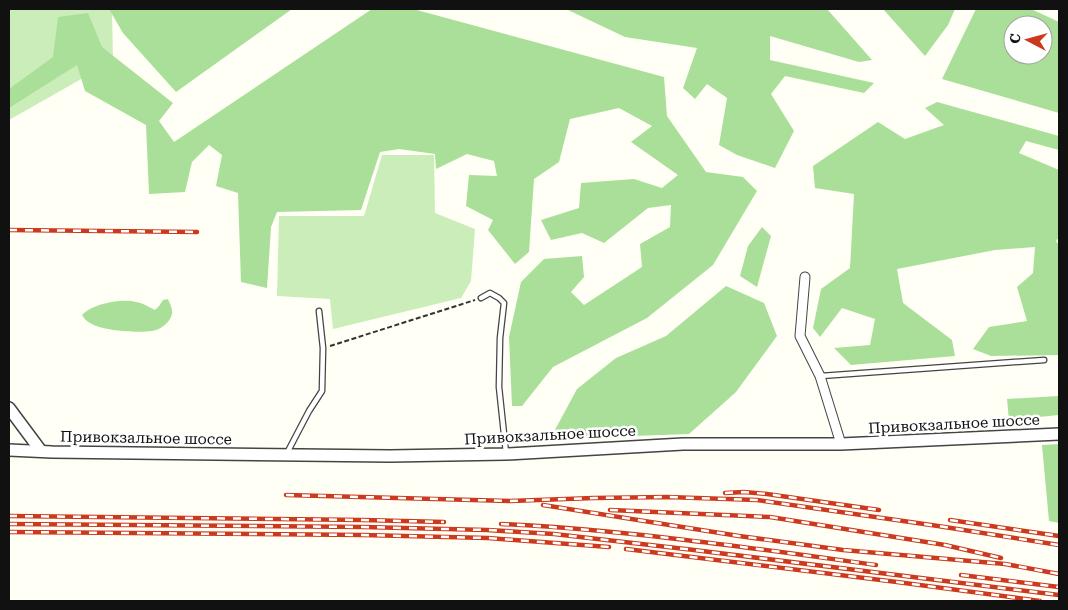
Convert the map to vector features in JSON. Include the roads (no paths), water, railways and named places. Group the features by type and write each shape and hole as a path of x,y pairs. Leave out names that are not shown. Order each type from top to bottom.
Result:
{"street":[{"path":"805,277 800,336 820,376 842,444"},
{"name":"Привокзальное шоссе","path":"9,408 41,451"},
{"name":"Привокзальное шоссе","path":"9,450 390,456 506,454 683,444 842,444 1059,434"}],"lane":[{"path":"481,298 490,293 504,303 500,338 499,387 506,454"},
{"path":"286,455 309,411 322,391 323,348 319,311"},
{"path":"820,376 1044,360"}],"railway":[{"path":"9,230 197,232"},
{"path":"725,493 767,494 879,510"},
{"path":"286,495 510,501 667,497 757,500 1059,545"},
{"path":"543,505 739,536 843,550 1005,564 1059,574"},
{"path":"610,510 770,517 945,545 1001,558"},
{"path":"9,516 444,522"},
{"path":"950,520 1059,536"},
{"path":"9,524 363,527 487,530 554,534 1059,595"},
{"path":"501,524 642,535 876,565"},
{"path":"9,532 488,538 609,547"},
{"path":"626,549 1040,601"},
{"path":"961,575 1059,587"}]}
